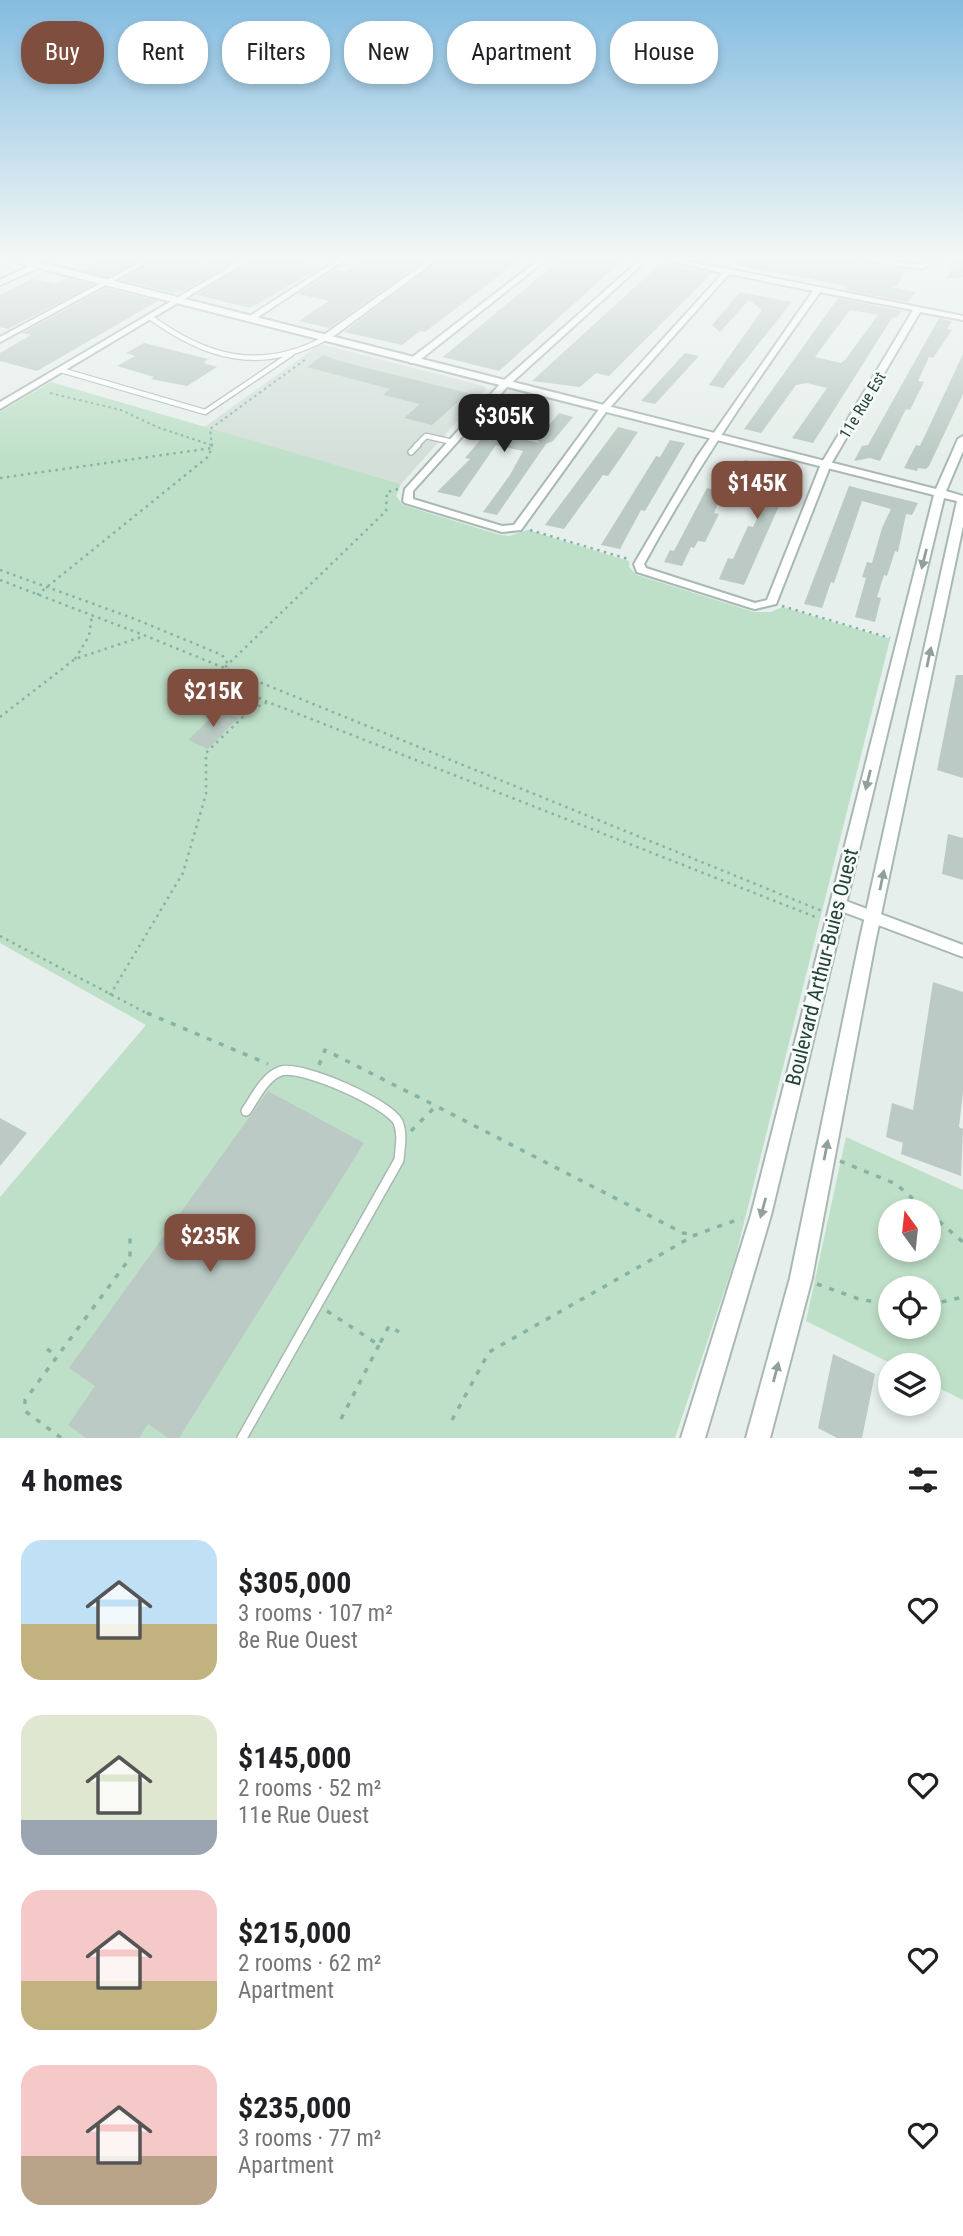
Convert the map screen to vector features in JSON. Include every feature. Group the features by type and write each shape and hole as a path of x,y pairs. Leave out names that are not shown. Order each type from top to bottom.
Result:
{"street":[{"path":"0,340 25,326"},
{"path":"0,406 135,326"},
{"path":"276,326 963,500"},
{"path":"324,339 342,326"},
{"path":"413,361 458,326"},
{"path":"570,326 505,384 408,491 406,497 410,502 502,529 517,528 603,410 678,326"},
{"path":"772,603 755,606 650,575 641,570 639,564 713,436 791,326"},
{"name":"11e Rue Est","path":"772,603 827,464 908,326"},
{"name":"Boulevard Arthur-Buies Ouest","path":"693,1438 761,1214 829,912 903,642 940,493 963,439"},
{"name":"Boulevard Arthur-Buies Ouest","path":"758,1438 801,1278 874,916 963,500"},
{"path":"829,912 874,916 963,951"}],"lane":[{"path":"162,326 184,342 233,358 291,354 306,350 324,339"},
{"path":"61,370 205,412 291,354"},
{"path":"411,452 426,436 453,442"},
{"path":"242,1438 399,1160 402,1137 397,1119 383,1108 301,1070 283,1070 265,1083 246,1111"}],"path":[{"path":"50,393 121,410 157,427 212,447"},
{"path":"0,480 212,447"},
{"path":"37,595 209,456 212,447"},
{"path":"408,491 392,488 387,492 386,511 228,665 217,679 268,702 829,912"},
{"path":"517,528 639,564"},
{"path":"0,570 222,655 228,665"},
{"path":"0,580 146,636 829,912"},
{"path":"772,603 903,642"},
{"path":"75,659 89,636 92,616"},
{"path":"0,717 75,659 107,646 146,636"},
{"path":"110,995 183,873 206,794 206,753 250,710 268,702"},
{"path":"0,936 160,1020 283,1070"},
{"path":"314,1076 325,1050 683,1233 695,1235"},
{"path":"402,1137 417,1128 436,1106"},
{"path":"825,1156 852,1164 896,1184 913,1199"},
{"path":"452,1420 489,1352 695,1235 738,1219 761,1214"},
{"path":"942,1224 963,1242"},
{"path":"61,1438 25,1411 25,1400 130,1258 130,1237"},
{"path":"801,1278 859,1299 878,1303"},
{"path":"941,1303 963,1297"},
{"path":"318,1305 379,1345"},
{"path":"341,1419 389,1326 399,1332"},
{"path":"47,1349 57,1356"}],"shaded area":[{"path":"320,344 484,386 486,389 401,484 203,428"}],"green space":[{"path":"51,382 401,484 396,496 403,505 497,534 509,536 528,530 629,561 629,567 637,575 754,612 771,612 782,607 890,639 735,1259 675,1438 0,1438 0,1197 146,1025 0,943 0,412"},
{"path":"846,1137 963,1190 963,1400 941,1389 941,1353 878,1353 878,1357 806,1321"}],"building":[{"path":"35,326 115,326 37,371 0,361 0,353 31,335 22,333"},
{"path":"352,326 433,326 425,332 420,331 402,345 344,332"},
{"path":"480,326 549,326 499,371 443,357"},
{"path":"592,326 659,326 609,376 596,373 580,387 532,381"},
{"path":"713,326 725,326 720,332"},
{"path":"751,326 773,326 723,388 709,385"},
{"path":"818,326 838,326 815,357 841,363 870,326 887,326 813,443 792,438 827,388 807,383 796,385 761,433 744,429"},
{"path":"934,326 949,326 947,329 952,330 933,358 929,357 918,381 924,382 910,410 906,409 880,461 870,458 854,461 862,446 868,445"},
{"path":"144,343 208,359 204,363 217,367 187,386 151,379 154,377 117,366 135,356 126,353"},
{"path":"685,353 699,356 655,404 641,401"},
{"path":"963,354 963,394 929,466 926,469 918,468 917,471 904,468 916,445 920,446"},
{"path":"323,355 468,393 432,425 404,418 420,404 383,395 390,389 307,367"},
{"path":"514,400 532,406 508,436 540,443 537,440 559,413 573,417 553,441 546,444 497,515 483,512 510,475 523,451 496,445 460,497 437,492 470,459 465,458"},
{"path":"618,427 638,432 608,476 603,475 564,529 545,525"},
{"path":"670,440 685,443 645,511 641,510 620,549 601,545 656,456 660,457"},
{"path":"745,460 794,472 744,585 719,579 728,558 733,559 748,526 753,527 766,500 758,498 767,478 737,470"},
{"path":"849,486 918,503 912,515 906,514 898,552 895,551 877,597 881,598 875,622 855,617 866,578 862,577 867,562 872,563 882,528 891,509 862,501 834,583 831,582 822,608 804,604"},
{"path":"707,488 723,492 714,513 719,514 705,542 698,541 694,548 691,547 682,566 664,562 670,550 674,551"},
{"path":"956,675 963,675 963,778 937,770"},
{"path":"219,710 238,718 208,749 188,740"},
{"path":"948,834 963,838 963,880 942,874"},
{"path":"933,982 963,992 963,1092 959,1127 963,1129 961,1176 901,1154 903,1143 886,1137 892,1103 913,1110"},
{"path":"268,1091 364,1143 179,1438 168,1438 148,1424 139,1438 86,1438 68,1425 95,1386 69,1368"},
{"path":"0,1118 27,1133 0,1166"},
{"path":"833,1354 875,1374 862,1438 837,1438 818,1428"}]}
